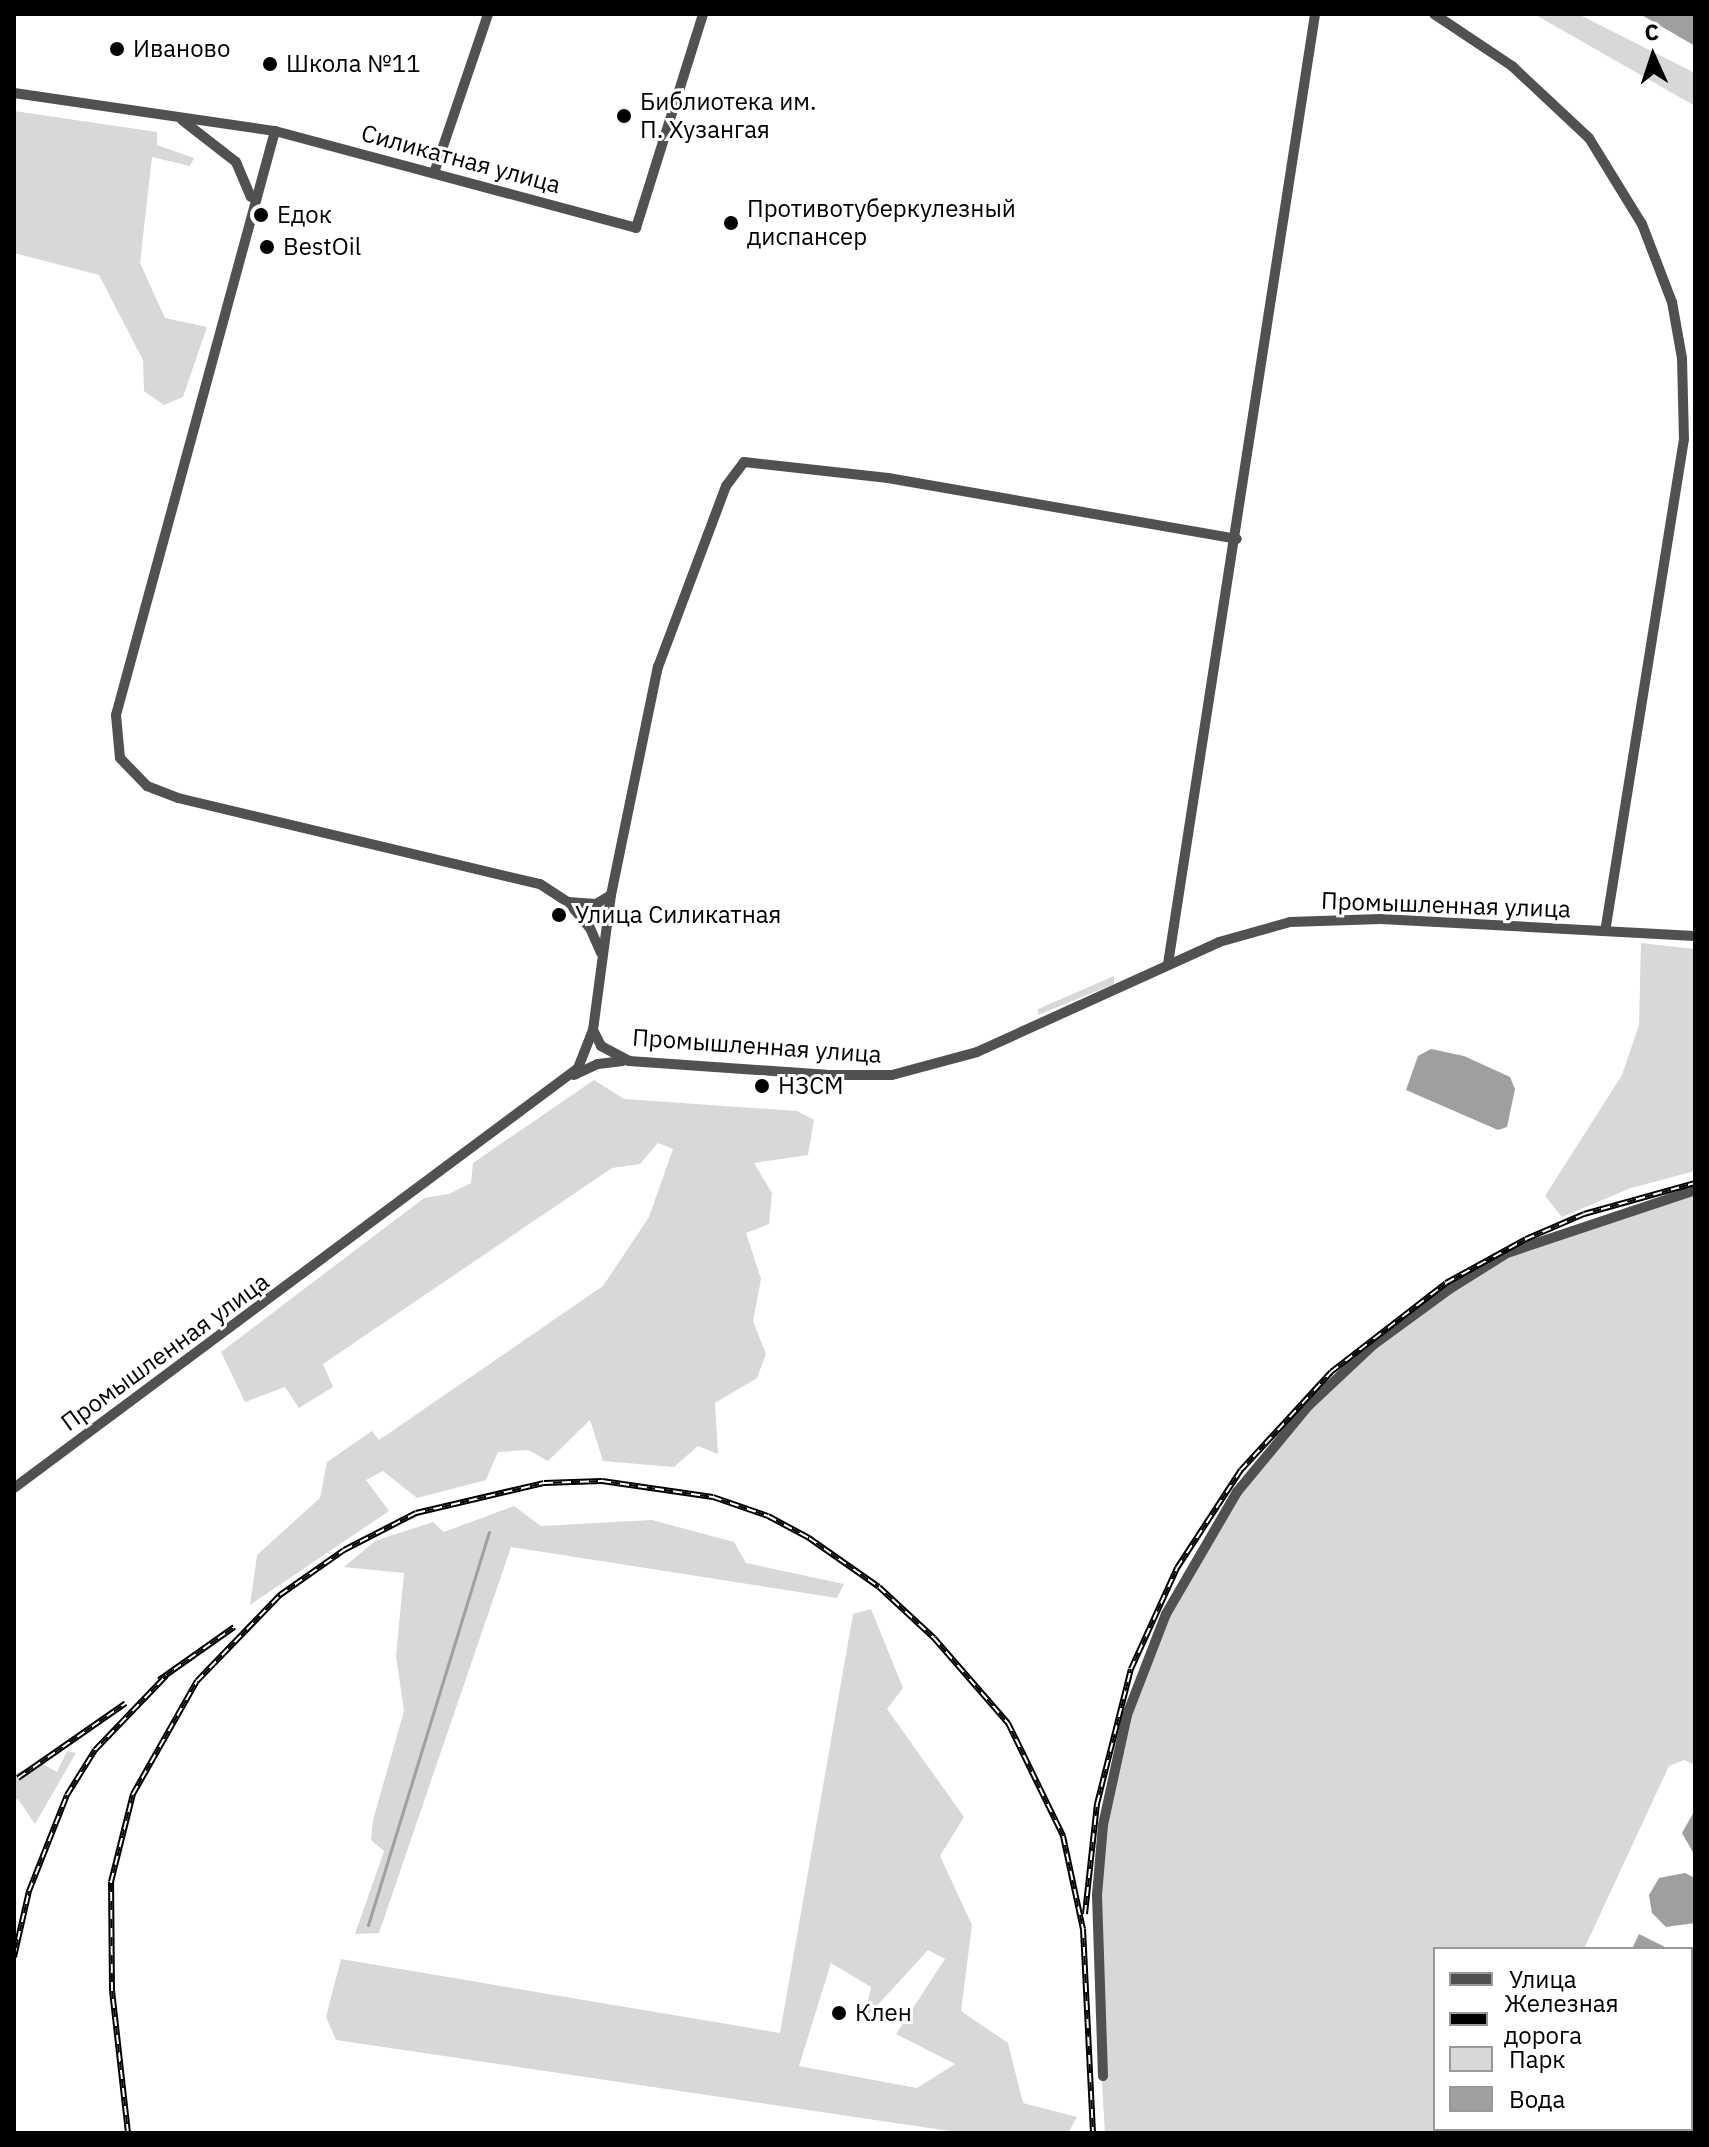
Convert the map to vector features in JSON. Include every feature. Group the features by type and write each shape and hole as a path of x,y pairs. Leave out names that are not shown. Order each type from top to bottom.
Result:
{"street":[{"path":"434,173 488,14"},
{"name":"Силикатная улица","path":"179,119 275,131 636,228 703,14"},
{"path":"1168,964 1237,539 1315,14"},
{"path":"1434,14 1512,66 1589,138 1642,224 1672,302 1682,358 1684,439 1605,930"},
{"path":"14,93 179,119 236,162 252,203"},
{"path":"275,131 252,203 116,715 120,758 147,786 178,798 540,884 568,902 590,928 601,955"},
{"path":"593,1030 611,895 658,667 726,486 744,462 888,478 1237,539"},
{"path":"568,902 596,904 611,895"},
{"name":"Промышленная улица","path":"593,1030 601,1046 629,1061 827,1075 903,1073 1007,1040 1168,964 1260,929 1314,920 1695,936"},
{"name":"Промышленная улица","path":"14,1488 571,1077 593,1030"},
{"path":"571,1077 598,1064 629,1061"},
{"path":"1103,2076 1097,1895 1103,1825 1127,1715 1166,1614 1237,1492 1309,1405 1373,1345 1451,1288 1507,1253 1695,1190"}],"green space":[{"path":"1534,14 1578,14 1695,73 1695,106"},
{"path":"14,111 157,132 157,145 194,158 190,166 152,157 140,263 165,318 207,327 183,397 164,405 144,391 143,360 99,275 14,253"},
{"path":"1641,943 1695,949 1695,1171 1631,1188 1562,1217 1545,1196 1622,1075 1639,1025"},
{"path":"1114,976 1114,984 1038,1015 1038,1009"},
{"path":"594,1080 624,1099 797,1111 814,1120 808,1155 754,1163 772,1193 769,1224 746,1233 761,1279 753,1321 766,1354 757,1378 715,1403 718,1454 698,1446 674,1467 603,1461 590,1420 548,1461 528,1450 498,1452 486,1480 417,1498 383,1471 366,1480 389,1511 250,1605 257,1555 320,1498 327,1462 372,1431 379,1440 603,1286 649,1217 673,1149 658,1143 640,1164 612,1168 323,1364 333,1387 299,1408 285,1387 245,1402 221,1352 424,1198 449,1194 471,1183 473,1163"},
{"path":"1695,1190 1695,1765 1684,1760 1669,1766 1585,1947 1433,1947 1433,2131 1499,2133 1105,2133 1098,2019 1103,1824 1127,1715 1166,1614 1237,1492 1309,1405 1373,1345 1507,1253"},
{"path":"514,1506 541,1526 652,1520 734,1542 746,1563 844,1584 837,1598 511,1547 379,1933 355,1934 384,1851 371,1840 373,1820 404,1711 396,1656 404,1573 344,1567 375,1541 433,1522 444,1532"},
{"path":"871,1609 903,1688 887,1709 964,1817 940,1856 972,1925 961,2011 1008,2043 1023,2103 1077,2117 1068,2133 963,2133 336,2040 326,2017 341,1959 780,2033 853,1614","holes":["928,1950 945,1959 896,2034 955,2064 917,2088 799,2066 831,1963 871,1987 864,2020"]},
{"path":"67,1751 76,1753 35,1824 18,1799 14,1801 14,1774 41,1763 57,1772"}],"water":[{"path":"1640,14 1695,14 1695,46"},
{"path":"1431,1049 1464,1056 1510,1077 1515,1089 1507,1127 1498,1130 1406,1090 1418,1056"},
{"path":"1695,1810 1695,1856 1682,1833"},
{"path":"1685,1873 1695,1878 1695,1923 1666,1927 1652,1913 1649,1895 1659,1878"},
{"path":"1639,1934 1665,1947 1633,1947"},
{"path":"1693,2018 1695,2075 1693,2079"},
{"path":"1544,2131 1609,2131 1609,2133"}],"waterway":[{"path":"368,1925 489,1532"}],"railway":[{"path":"1085,1914 1097,1804 1131,1669 1177,1568 1241,1470 1331,1372 1446,1283 1526,1239 1584,1214 1695,1183"},
{"path":"128,2133 112,1991 111,1882 133,1794 197,1681 280,1595 344,1550 416,1513 544,1483 602,1481 713,1497 768,1516 809,1538 879,1587 934,1638 1008,1723 1063,1836 1083,1929 1093,2133"},
{"path":"159,1680 234,1627"},
{"path":"14,1957 29,1891 67,1795 95,1750 166,1676"},
{"path":"18,1778 126,1703"}],"place":[{"name":"Иваново","path":"117,49"},
{"name":"Школа №11","path":"270,64"},
{"name":"Библиотека им. П. Хузангая","path":"624,116"},
{"name":"Едок","path":"261,215"},
{"name":"Противотуберкулезный диспансер","path":"731,223"},
{"name":"BestOil","path":"267,247"},
{"name":"Улица Силикатная","path":"559,915"},
{"name":"НЗСМ","path":"762,1086"},
{"name":"Клен","path":"839,2013"}]}
